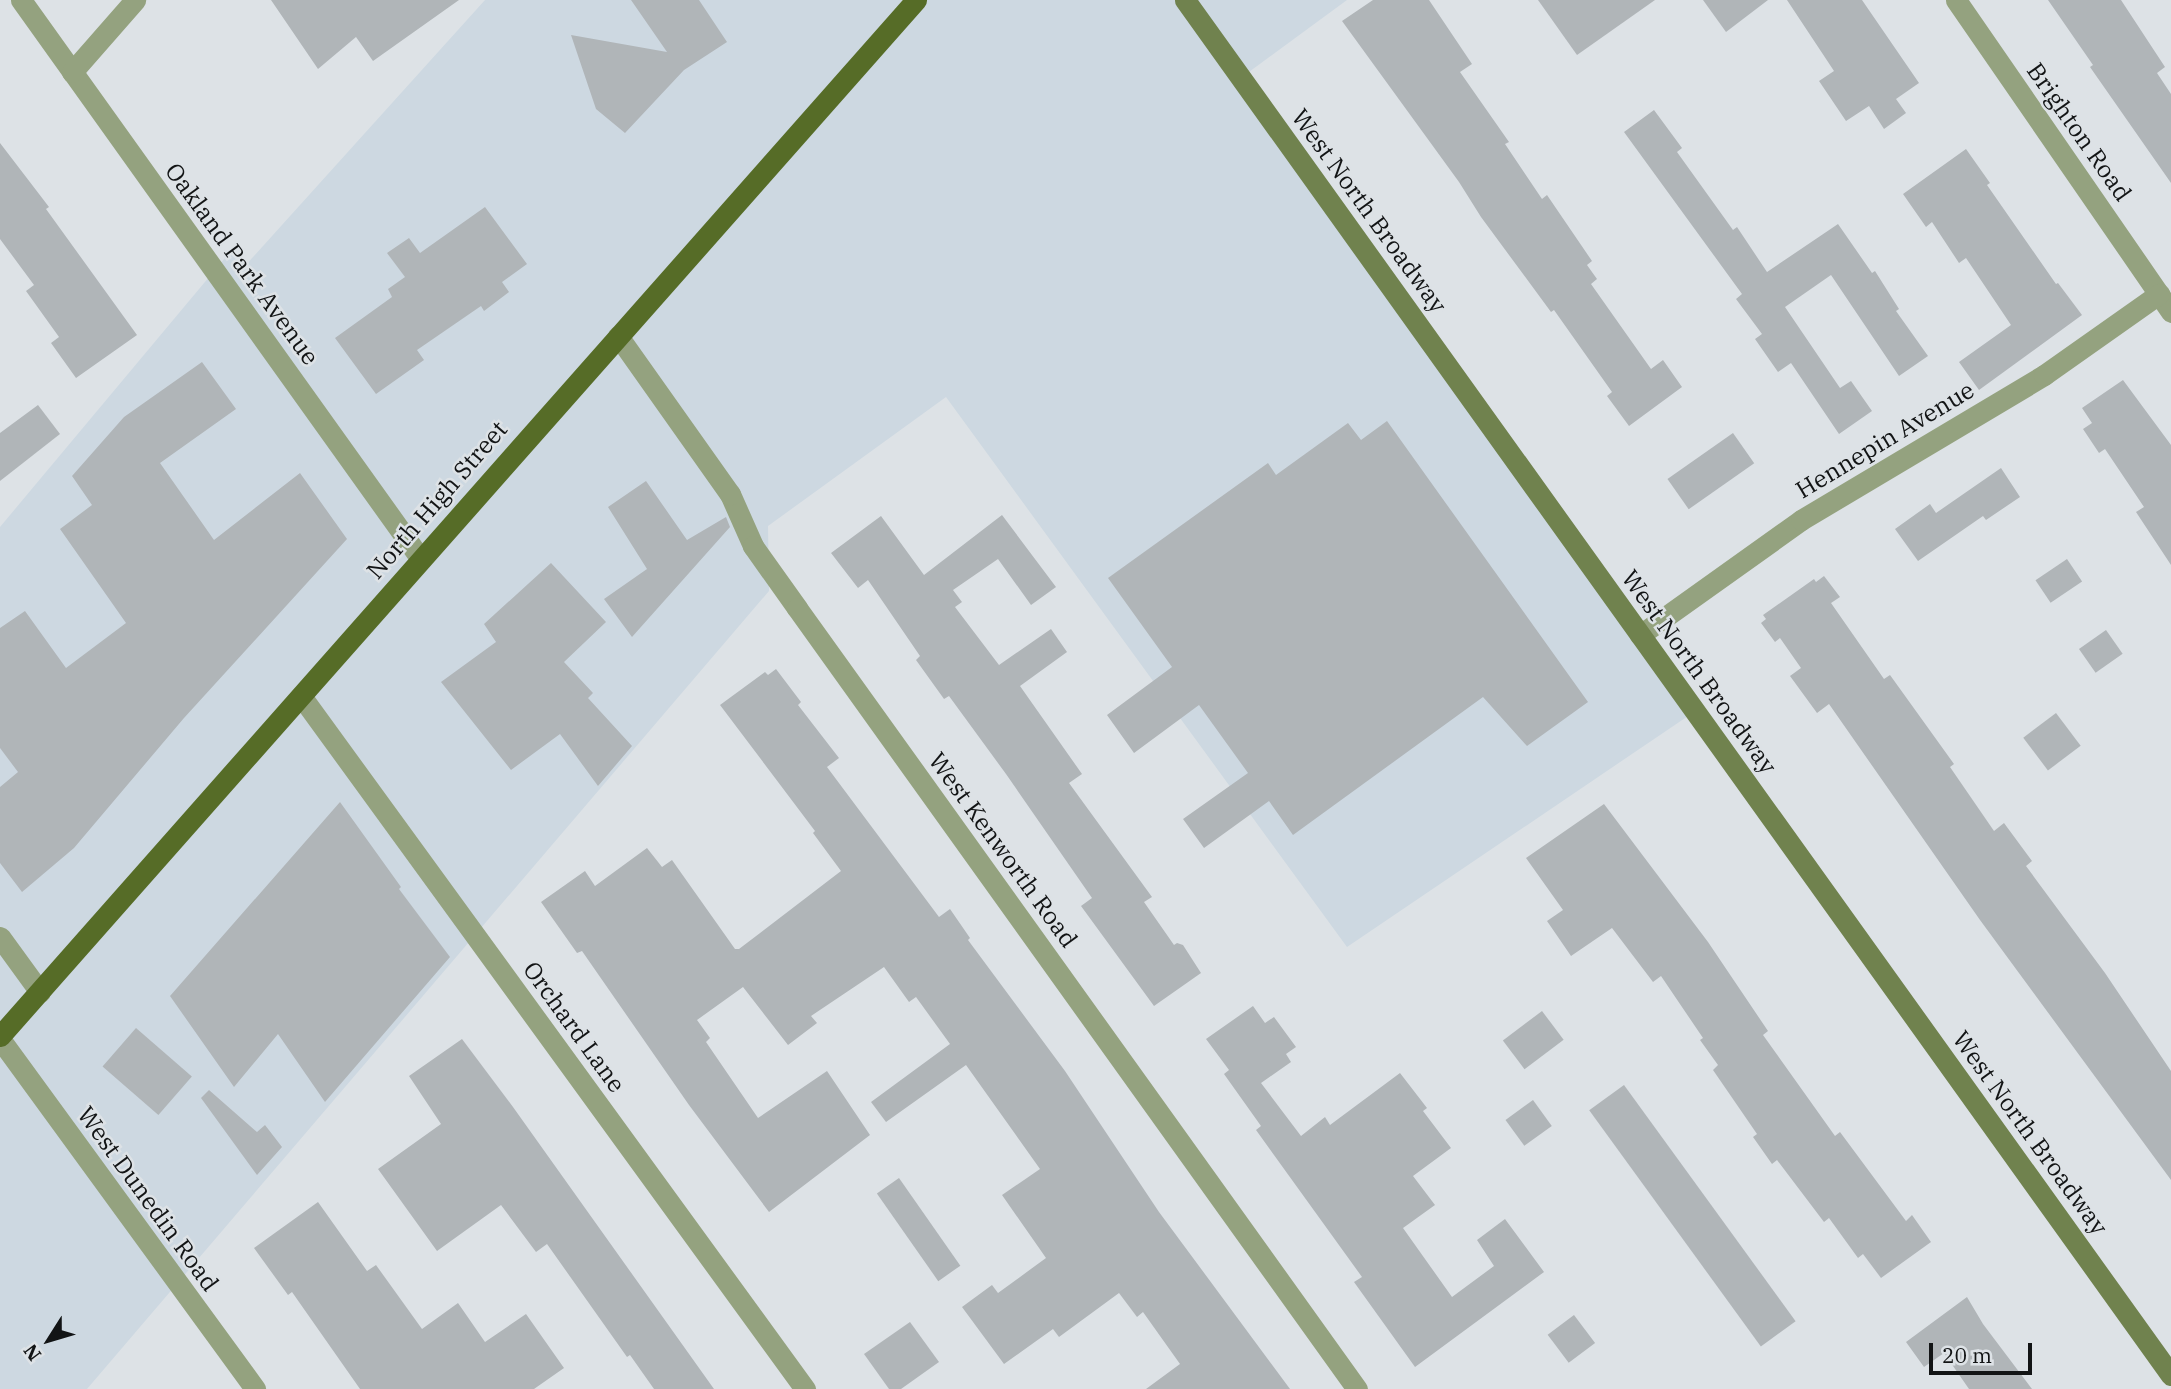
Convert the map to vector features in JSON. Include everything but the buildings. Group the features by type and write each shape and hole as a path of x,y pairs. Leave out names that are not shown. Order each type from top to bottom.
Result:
{"main road":[{"name":"North High Street","path":"0,1038 420,558 915,0"},
{"name":"West North Broadway","path":"1185,0 2171,1375"}],"street":[{"name":"Oakland Park Avenue","path":"21,0 420,558"},
{"path":"72,72 135,0"},
{"name":"Brighton Road","path":"1956,0 2165,303"},
{"name":"Hennepin Avenue","path":"1640,635 1801,520 2165,303"},
{"name":"West Kenworth Road","path":"618,336 730,494 753,545 797,608 1357,1389"},
{"name":"Orchard Lane","path":"301,696 805,1389"},
{"path":"0,937 40,992"},
{"name":"West Dunedin Road","path":"0,1038 255,1389"}],"shaded area":[{"path":"485,0 1347,0 1238,80 1694,712 1347,947 946,397 768,526 769,591 87,1389 0,1389 0,527 230,252 244,267"}]}
